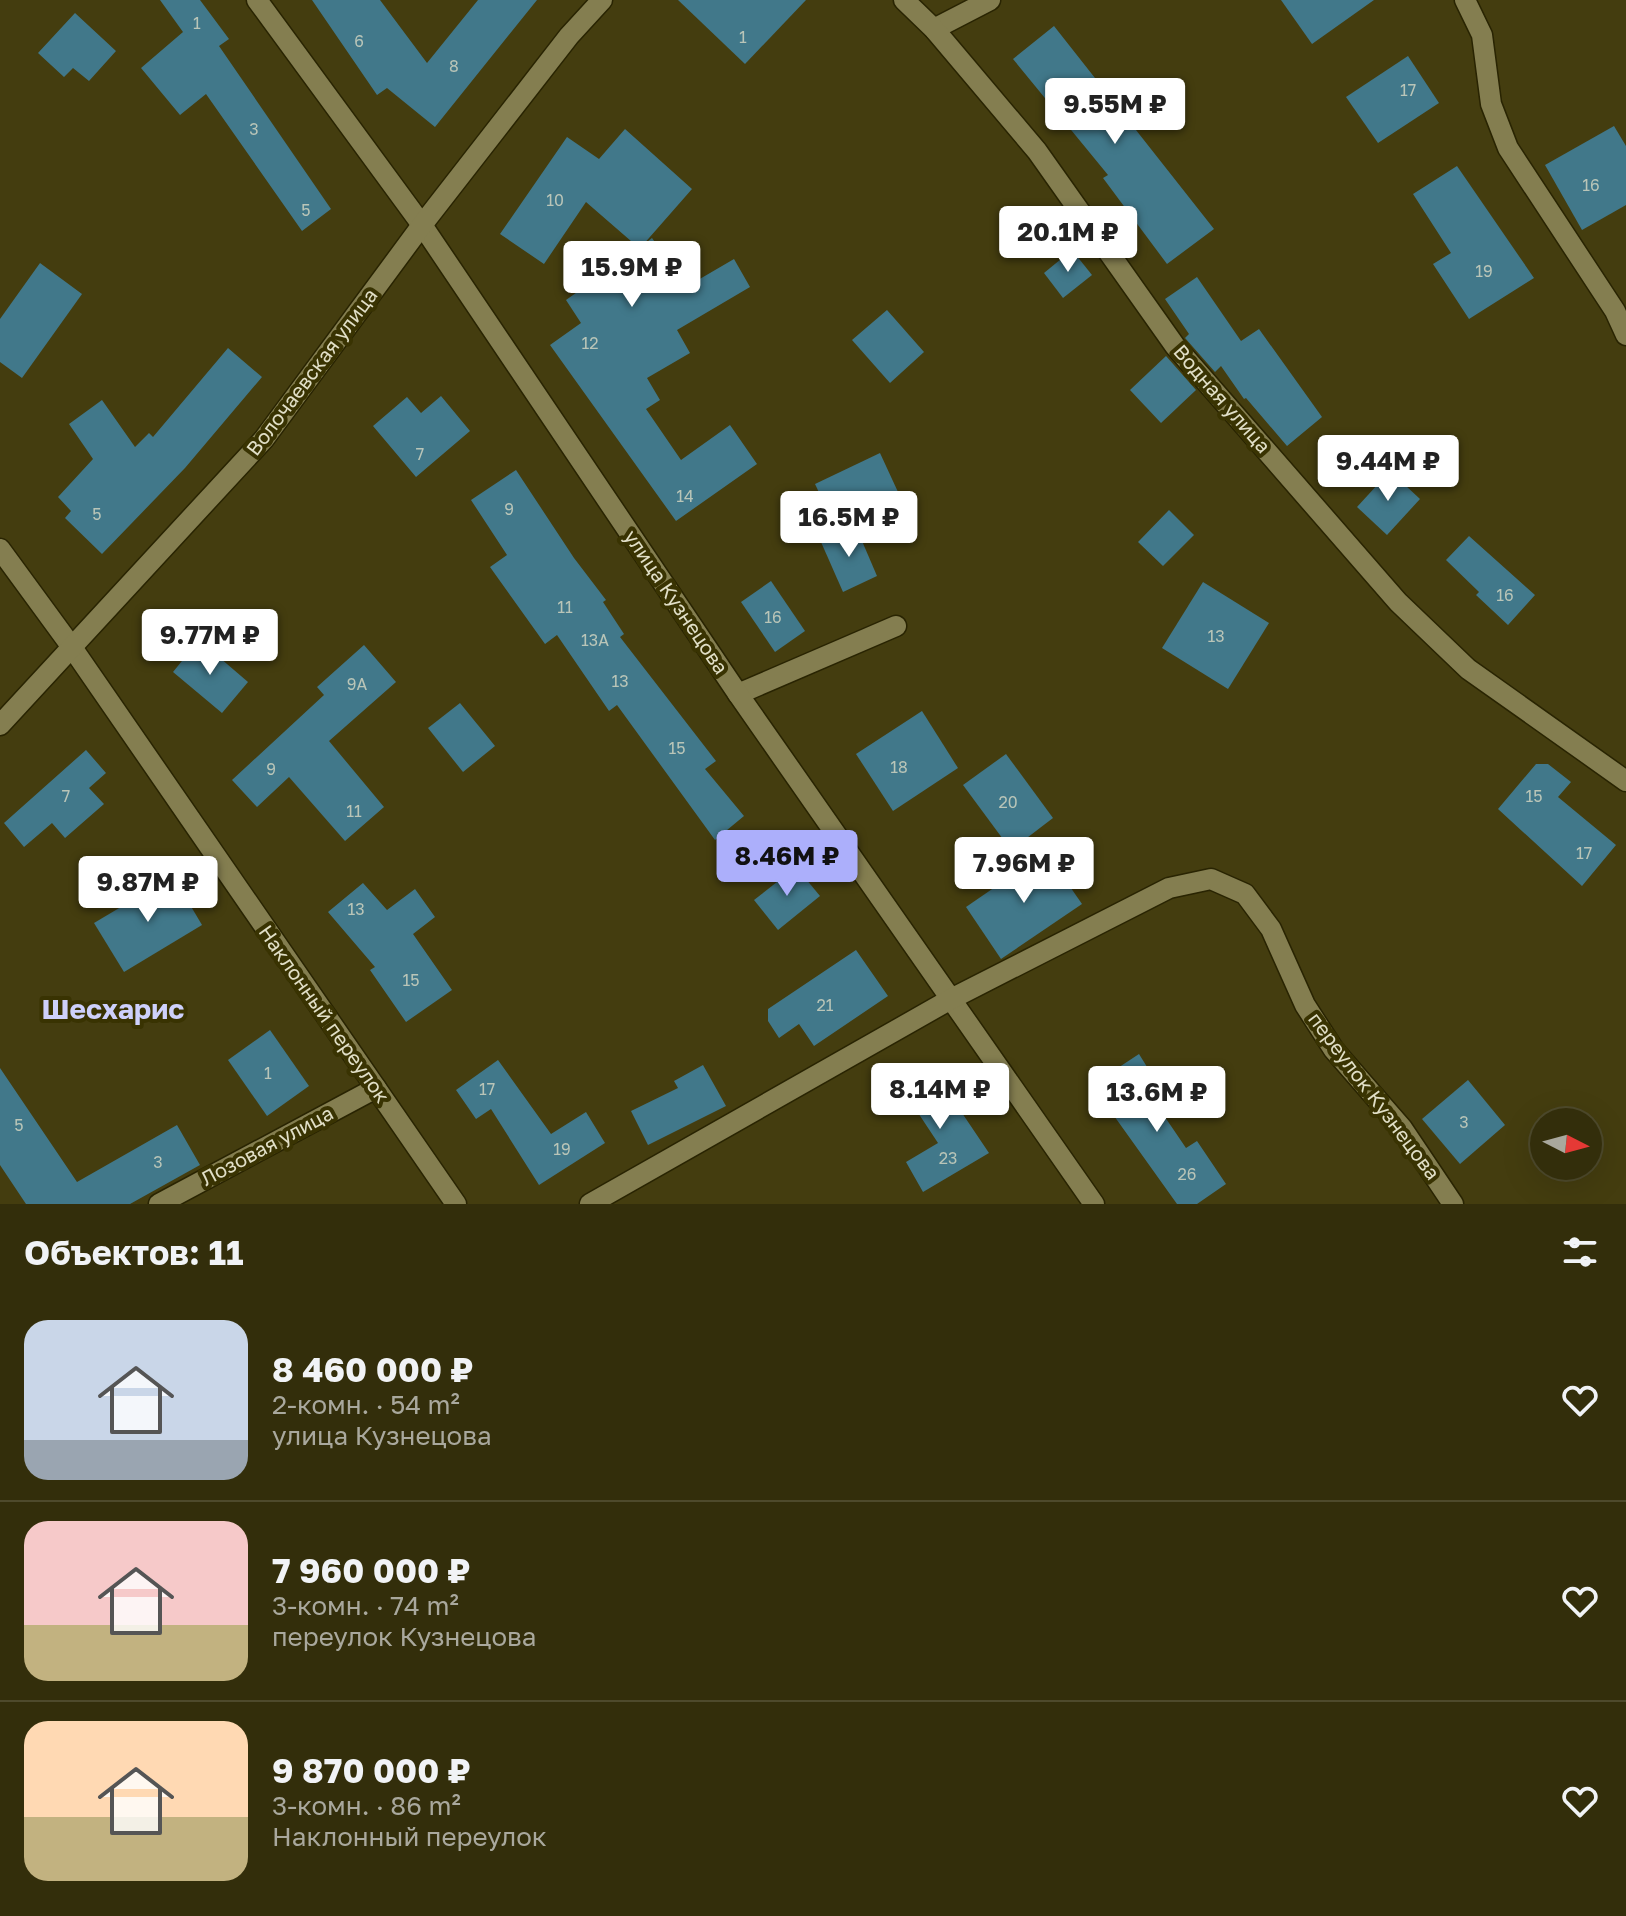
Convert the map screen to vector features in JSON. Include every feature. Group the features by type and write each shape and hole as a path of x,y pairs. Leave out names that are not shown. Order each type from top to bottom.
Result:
{"street":[{"name":"улица Кузнецова","path":"257,0 422,225 738,694 1094,1204"},
{"name":"Волочаевская улица","path":"0,725 264,439 422,225 569,36 602,0"},
{"name":"Водная улица","path":"904,0 934,29 1037,151 1175,346 1398,602 1468,669 1626,781"},
{"path":"934,29 990,0"},
{"path":"1465,0 1482,35 1491,104 1508,148 1615,311 1626,335"},
{"name":"Наклонный переулок","path":"0,549 71,646 456,1204"},
{"path":"738,694 896,626"},
{"name":"переулок Кузнецова","path":"590,1204 951,999 1169,888 1211,879 1245,894 1271,929 1305,1005 1319,1027 1402,1128 1453,1204"},
{"name":"Лозовая улица","path":"159,1204 376,1088"}],"building":[{"path":"160,0 200,0 229,39 219,46 331,209 302,231 206,94 180,115 141,68 183,32"},
{"path":"312,0 380,0 427,63 478,0 537,0 435,127 387,88 377,95"},
{"path":"678,0 806,0 745,64"},
{"path":"1281,0 1374,0 1312,44"},
{"path":"75,13 116,51 89,81 73,68 64,77 38,53"},
{"path":"1054,26 1214,229 1167,264 1103,178 1108,175 1013,59"},
{"path":"1408,56 1439,103 1378,143 1346,97"},
{"path":"1614,126 1626,146 1626,205 1582,230 1545,165"},
{"path":"625,129 692,189 642,246 652,238 686,287 734,259 750,287 677,330 690,353 647,378 660,400 646,409 681,460 730,425 757,464 676,521 550,345 581,323 566,300 639,248 586,202 544,264 500,234 567,137 599,159"},
{"path":"1457,166 1534,278 1469,319 1433,264 1451,253 1413,194"},
{"path":"1072,250 1092,275 1063,298 1044,273"},
{"path":"40,263 82,294 22,378 0,362 0,319"},
{"path":"1197,277 1241,341 1259,329 1322,417 1287,446 1244,399 1221,366 1215,372 1185,338 1189,334 1165,299"},
{"path":"887,310 924,352 890,383 852,340"},
{"path":"228,348 262,377 185,468 102,554 65,518 71,511 58,497 93,459 69,424 102,400 135,447 149,433 153,437"},
{"path":"1166,356 1196,390 1161,423 1130,390"},
{"path":"441,396 470,431 416,477 373,426 407,397 421,413"},
{"path":"880,453 898,492 833,522 815,484"},
{"path":"516,470 574,558 606,600 603,602 624,634 620,637 716,761 705,769 744,816 715,840 617,705 609,711 557,635 545,644 490,567 507,555 471,500"},
{"path":"1390,471 1420,499 1387,535 1357,507"},
{"path":"1169,510 1194,535 1163,566 1138,542"},
{"path":"856,527 877,576 843,592 821,542"},
{"path":"1469,536 1535,595 1508,625 1476,595 1479,592 1446,560"},
{"path":"771,581 805,631 775,652 741,602"},
{"path":"1203,582 1269,623 1228,689 1162,648"},
{"path":"199,640 248,682 222,713 173,672"},
{"path":"364,645 396,682 329,741 384,807 345,841 289,777 257,807 232,780 324,695 317,687"},
{"path":"460,703 495,746 463,772 428,728"},
{"path":"922,711 958,768 893,811 856,754"},
{"path":"86,750 106,773 89,788 104,804 65,838 52,823 24,847 4,823"},
{"path":"1006,754 1053,818 1011,850 963,785"},
{"path":"1536,764 1548,764 1571,782 1558,797 1616,845 1582,886 1498,809"},
{"path":"1046,852 1082,904 1001,959 966,907"},
{"path":"796,867 820,896 778,930 754,900"},
{"path":"173,876 202,925 124,972 94,923"},
{"path":"363,883 387,910 415,889 435,917 413,934 452,990 406,1022 370,970 375,967 328,912"},
{"path":"856,950 888,996 814,1046 799,1024 779,1038 768,1021 768,1009"},
{"path":"270,1030 309,1086 267,1116 228,1060"},
{"path":"1139,1054 1162,1091 1152,1098 1186,1148 1197,1141 1226,1184 1197,1204 1177,1204 1092,1085"},
{"path":"498,1060 551,1134 586,1112 605,1143 539,1185 491,1109 476,1119 456,1090"},
{"path":"929,1064 989,1153 923,1192 906,1162 938,1143 899,1084"},
{"path":"703,1065 726,1106 648,1145 631,1111 678,1088 674,1081"},
{"path":"0,1068 77,1182 177,1125 200,1165 130,1204 26,1204 0,1165"},
{"path":"1468,1080 1505,1125 1460,1164 1422,1119"}],"district":[{"name":"Шесхарис","path":"113,1009"}]}
